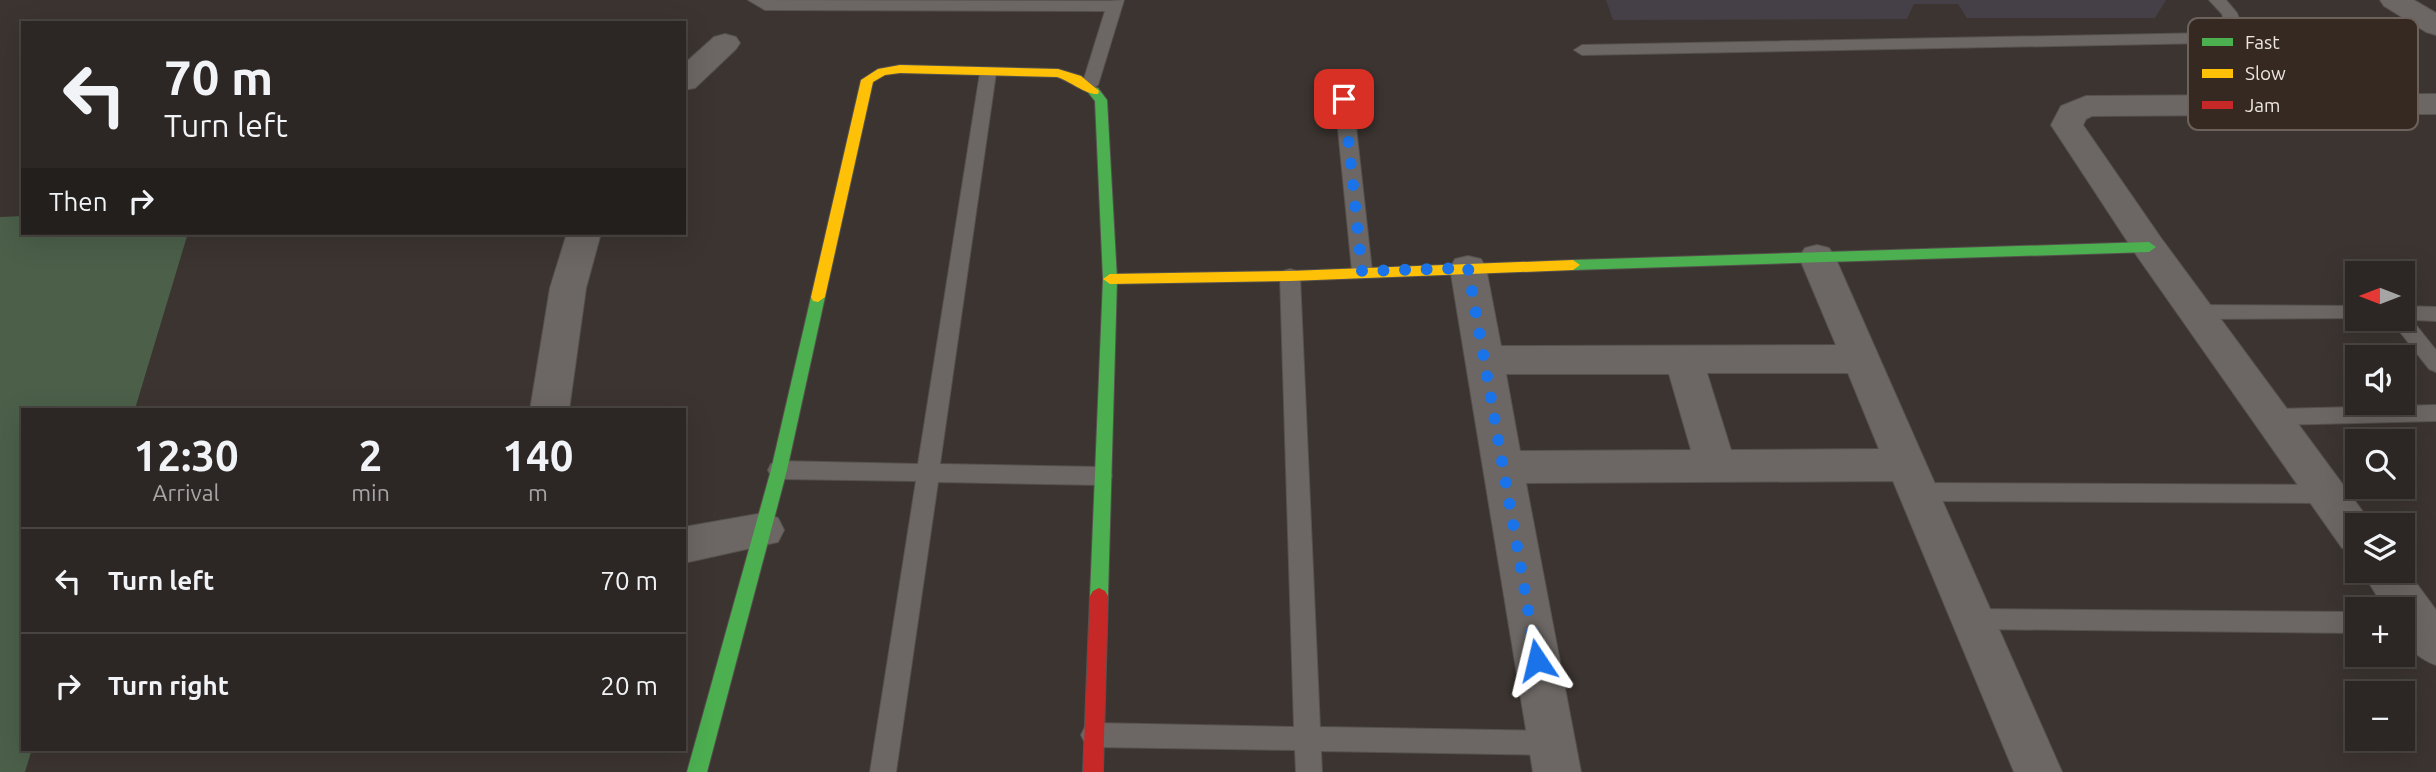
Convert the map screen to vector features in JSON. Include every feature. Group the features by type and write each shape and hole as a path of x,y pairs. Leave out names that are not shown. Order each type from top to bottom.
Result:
{"street":[{"path":"2394,0 2436,26"},
{"path":"686,79 725,43"},
{"path":"697,772 779,470 867,80 882,72 900,69 1058,73 1076,77 1090,85 1101,100 1110,279 1101,476 1093,772"},
{"path":"2418,104 2436,104"},
{"path":"2188,105 2086,106 2072,113 2067,125 2148,247 2345,519"},
{"path":"550,408 568,288 583,235"},
{"path":"1110,279 1290,276 1362,271 2148,247"},
{"path":"1816,257 2038,772"},
{"path":"1468,268 1554,757"},
{"path":"1484,360 1860,359"},
{"path":"1684,360 1717,466"},
{"path":"1503,467 1717,466 1911,478"},
{"path":"686,545 763,530"},
{"path":"2390,583 2420,631"}],"lane":[{"path":"756,0 765,5 1116,3 1090,85"},
{"path":"2217,0 2231,18"},
{"path":"1582,50 2188,38"},
{"path":"883,772 988,72"},
{"path":"1344,99 1362,271"},
{"path":"1290,276 1309,772"},
{"path":"2197,312 2345,313"},
{"path":"2415,313 2436,314"},
{"path":"2410,331 2436,363"},
{"path":"2271,417 2436,413"},
{"path":"779,470 1101,476"},
{"path":"1911,478 2328,494"},
{"path":"1972,619 2345,624"},
{"path":"1094,735 1307,737 1554,757"}],"green space":[{"path":"21,216 21,235 187,235 135,408 21,408 21,751 31,751 25,772 0,772 0,217"}],"traffic: fast":[{"path":"1093,91 1101,100 1110,279 1099,596"},
{"path":"1573,265 2149,247"},
{"path":"697,772 779,470 818,297"}],"traffic: slow":[{"path":"818,297 867,80 882,72 900,69 1058,73 1077,79 1093,91"},
{"path":"1110,279 1290,276 1573,265"}],"traffic: jam":[{"path":"1093,772 1099,596"}],"route":[{"path":"1344,99 1362,271 1468,268 1537,660"}]}
